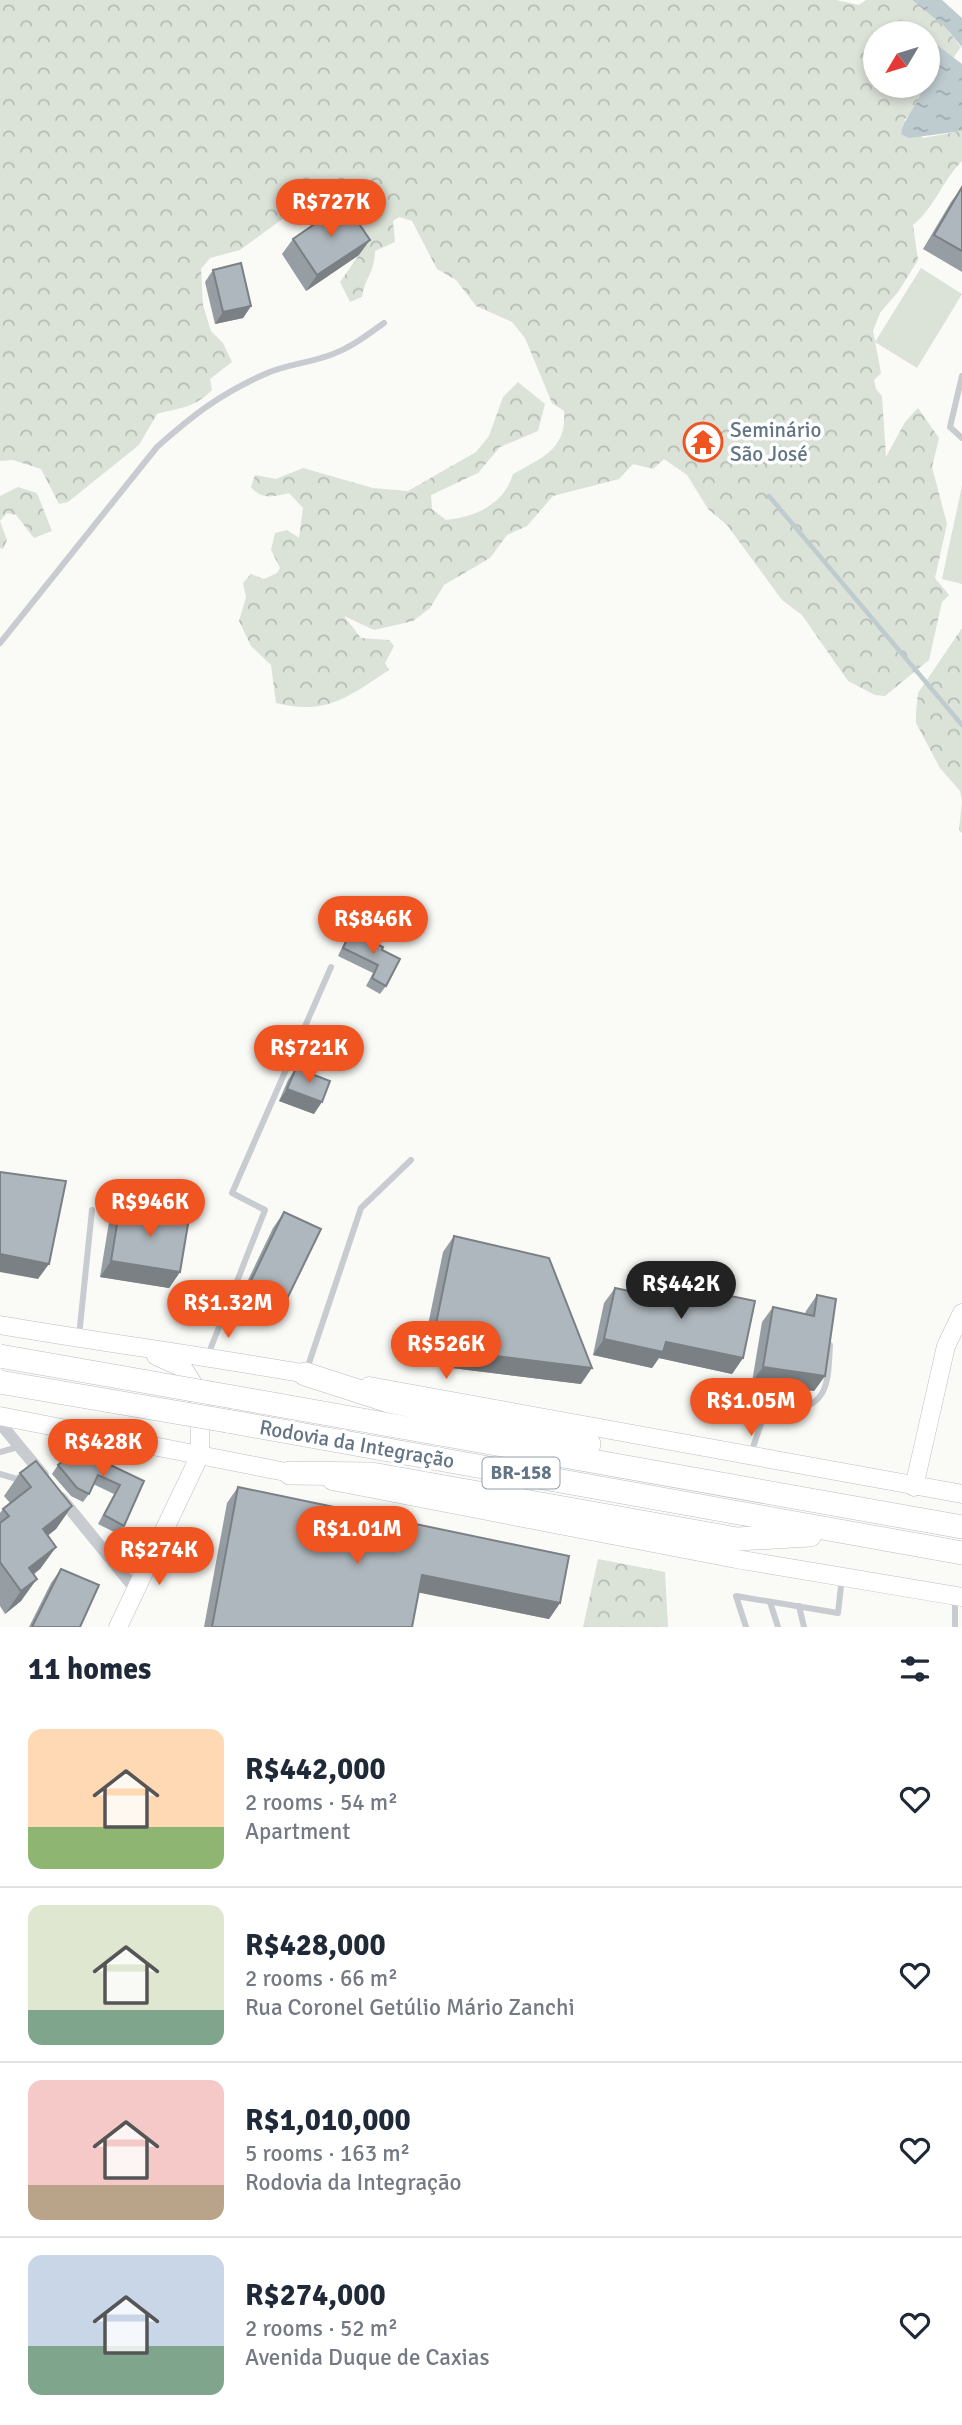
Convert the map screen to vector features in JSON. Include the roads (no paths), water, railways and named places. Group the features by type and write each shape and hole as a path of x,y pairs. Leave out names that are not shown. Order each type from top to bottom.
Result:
{"highway":[{"name":"Rodovia da Integração","path":"0,1356 962,1527"},
{"name":"BR-158","path":"305,1374 390,1401 821,1493 849,1507"},
{"name":"Rodovia da Integração","path":"0,1382 962,1553"},
{"name":"BR-158","path":"290,1473 372,1474 737,1539 849,1532"}],"main road":[{"path":"914,1487 946,1346 962,1312"},
{"name":"BR-158","path":"0,1325 144,1350 208,1356 750,1458 962,1494"},
{"path":"118,1627 200,1455 200,1402 192,1382 183,1368 144,1350"},
{"name":"BR-158","path":"0,1416 736,1559 958,1597"}],"street":[{"path":"0,1423 136,1590"}],"lane":[{"path":"0,643 157,447 195,414 211,401 268,372 331,355 354,345 384,323"},
{"path":"962,376 950,427 962,438"},
{"path":"208,1356 265,1210 232,1193 331,967"},
{"path":"305,1374 360,1208 411,1160"},
{"path":"78,1339 92,1210"},
{"path":"750,1458 757,1429 764,1415 813,1405 822,1396 827,1385 830,1345"},
{"path":"0,1452 20,1447"},
{"path":"0,1474 18,1479 36,1466"},
{"path":"746,1627 736,1596 838,1613 842,1577"},
{"path":"955,1627 958,1597"},
{"path":"770,1602 778,1627"},
{"path":"799,1606 804,1627"}],"water":[{"path":"912,0 942,0 962,18 962,47 940,21"},
{"path":"940,47 962,64 962,131 909,138 901,134 919,98 940,98"}],"waterway":[{"path":"769,496 962,725"}],"place":[{"name":"Seminário São José","path":"703,442"}]}
